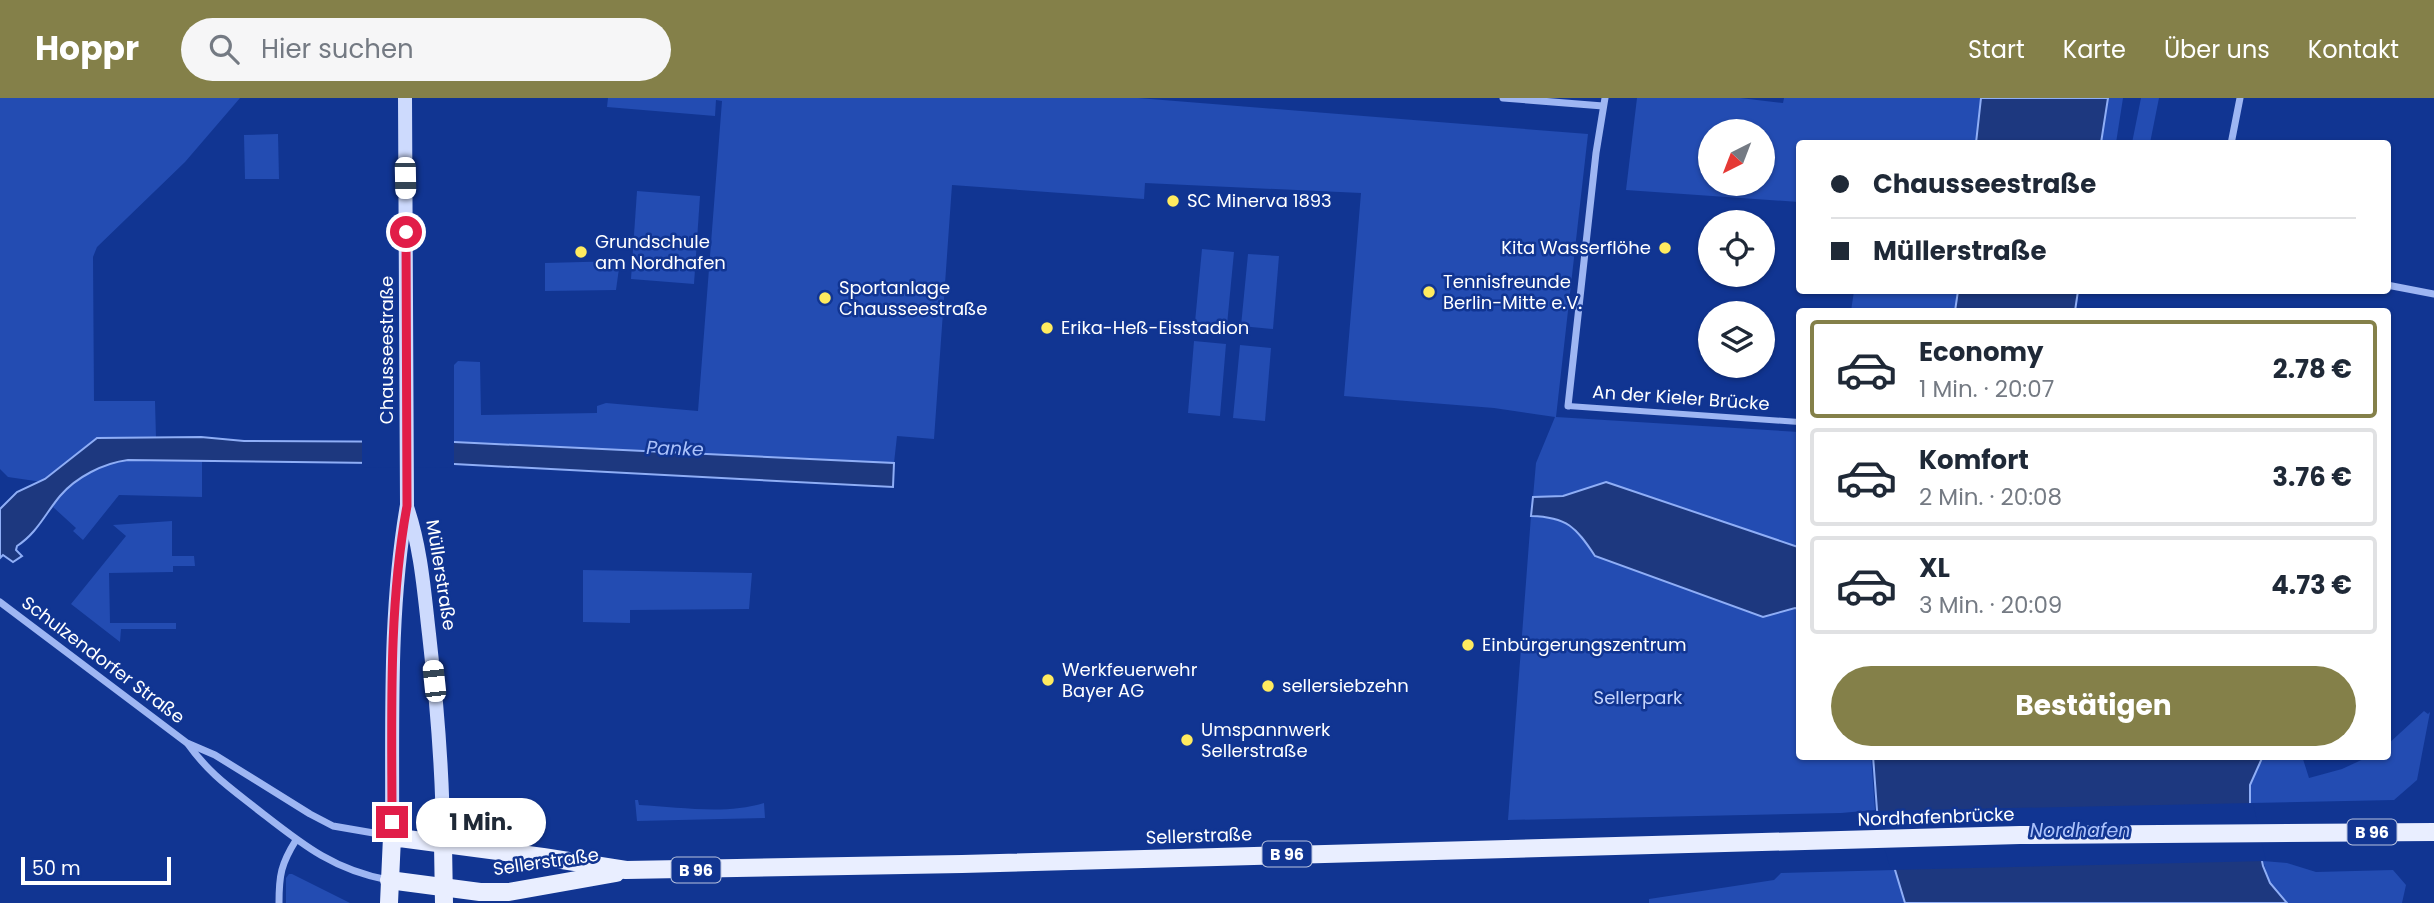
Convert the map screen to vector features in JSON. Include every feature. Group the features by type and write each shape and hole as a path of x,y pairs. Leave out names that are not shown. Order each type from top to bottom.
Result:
{"main road":[{"name":"Chausseestraße","path":"405,98 407,452"},
{"name":"Müllerstraße","path":"389,903 392,836 392,671 402,536 407,506 407,452"},
{"name":"Müllerstraße","path":"407,506 420,559 434,681 442,771 443,895"},
{"name":"Nordhafenbrücke","path":"1816,841 2044,835 2434,832"},
{"name":"Sellerstraße","path":"392,836 626,870"},
{"name":"Sellerstraße","path":"389,880 443,895 509,892 626,870 962,864 1816,841"}],"street":[{"path":"1503,98 1604,102"},
{"path":"2232,140 2240,98"},
{"name":"An der Kieler Brücke","path":"1604,102 1568,406 1796,422"},
{"path":"2391,286 2434,294"},
{"name":"Schulzendorfer Straße","path":"0,602 187,743 215,755 333,826 392,836"},
{"name":"Schulzendorfer Straße","path":"187,743 205,768 312,852 363,875 389,880"},
{"path":"279,903 279,876 284,859 296,840"}],"green space":[{"path":"0,98 240,98 185,162 97,247 93,257 94,401 155,401 156,438 96,438 42,482 8,477 0,469"},
{"path":"608,98 1138,98 1588,134 1556,417 1796,432 1796,549 1607,482 1563,496 1533,497 1536,463 1555,417 1494,408 1344,396 1361,193 1145,183 1144,199 952,185 934,439 897,436 894,463 454,442 454,365 458,361 480,362 481,415 597,413 597,406 606,403 698,411 722,101 716,100 715,116 607,107"},
{"path":"1637,98 1740,98 1783,103 1784,98 1981,98 1976,140 1796,140 1796,202 1712,196 1775,196 1775,119 1698,119 1698,195 1626,190"},
{"path":"2108,98 2123,98 2116,140 2102,140"},
{"path":"2141,98 2159,98 2151,140 2133,140"},
{"path":"278,134 279,179 245,179 244,135"},
{"path":"637,191 700,196 694,284 631,279"},
{"path":"1202,249 1234,252 1227,325 1195,322"},
{"path":"1248,254 1279,256 1273,329 1241,326"},
{"path":"620,261 616,290 545,291 545,263"},
{"path":"1853,294 1958,294 1955,308 1851,308"},
{"path":"1194,341 1226,344 1220,416 1188,413"},
{"path":"1240,345 1271,348 1265,421 1233,418"},
{"path":"128,460 202,460 202,497 119,495 83,540 73,531 76,528 53,507 75,481 95,469"},
{"name":"Sellerpark","path":"1531,516 1562,521 1576,531 1595,556 1763,617 1796,608 1796,760 1871,760 1875,810 1508,820"},
{"path":"172,521 172,556 194,556 195,566 173,566 173,572 109,573 110,623 176,623 176,629 121,629 120,642 71,604 126,536 113,525"},
{"path":"583,570 752,573 749,609 630,610 630,623 583,622"},
{"path":"2424,711 2428,714 2430,712 2417,780 2394,800 2250,803 2250,785 2261,760 2303,760 2309,778 2342,769 2361,760 2391,760 2391,741"},
{"path":"635,800 638,800 639,805 702,809 734,809 764,803 765,818 637,821"},
{"path":"2263,861 2287,863 2316,872 2393,870 2406,885 2402,903 2287,903 2270,883"},
{"path":"1895,870 1905,903 1649,903 1649,899 1774,880 1781,873"},
{"path":"289,874 350,903 286,903 286,878"}],"water":[{"path":"1981,98 2108,98 2101,140 1976,140"},
{"path":"1957,294 2078,294 2075,308 1955,308"},
{"path":"201,437 244,441 454,442 894,463 893,487 454,464 128,460 100,468 74,483 60,496 30,535 17,546 16,550 22,556 13,562 3,555 0,558 0,509 17,492 45,479 97,438"},
{"path":"1606,482 1796,546 1796,608 1763,617 1595,556 1576,531 1562,521 1531,516 1533,497 1563,496"},
{"name":"Nordhafen","path":"1873,760 2261,760 2250,785 2250,803 2263,866 2270,883 2287,903 1905,903 1877,810"}],"pier":[{"path":"362,439 454,439 454,468 362,467"},
{"path":"2253,803 2266,861 1891,870 1873,811"}],"place":[{"name":"SC Minerva 1893","path":"1173,201"},
{"name":"Kita Wasserflöhe","path":"1665,248"},
{"name":"Grundschule am Nordhafen","path":"581,252"},
{"name":"Tennisfreunde Berlin-Mitte e.V.","path":"1429,292"},
{"name":"Sportanlage Chausseestraße","path":"825,298"},
{"name":"Erika-Heß-Eisstadion","path":"1047,328"},
{"name":"Einbürgerungszentrum","path":"1468,645"},
{"name":"Werkfeuerwehr Bayer AG","path":"1048,680"},
{"name":"sellersiebzehn","path":"1268,686"},
{"name":"Umspannwerk Sellerstraße","path":"1187,740"}],"route":[{"path":"392,822 392,671 402,536 407,506 406,232"}],"water label":[{"name":"Panke","path":"675,448"}]}
